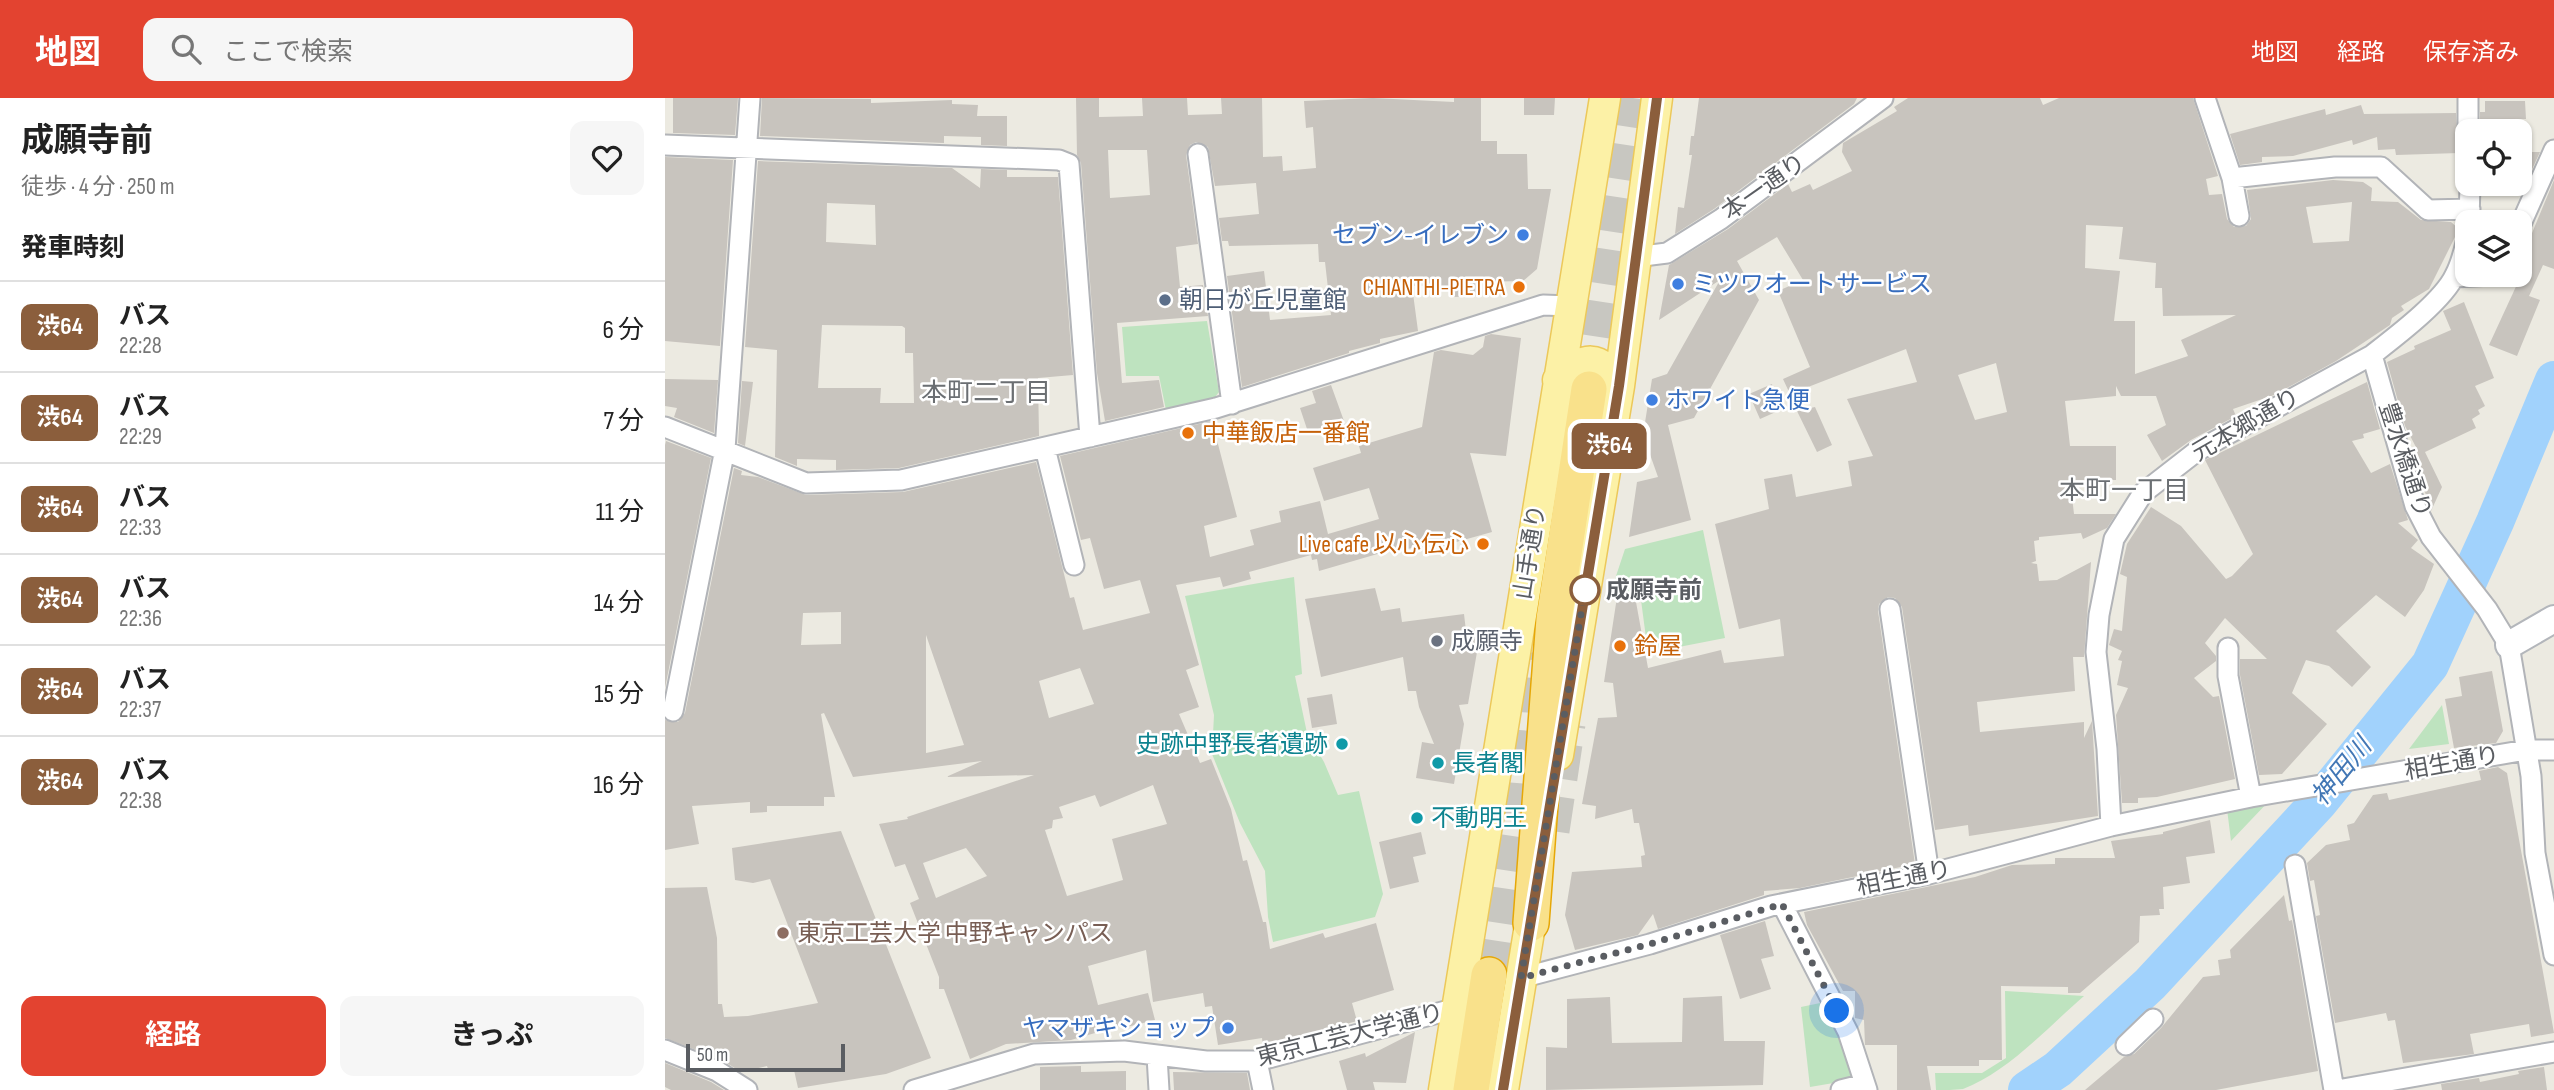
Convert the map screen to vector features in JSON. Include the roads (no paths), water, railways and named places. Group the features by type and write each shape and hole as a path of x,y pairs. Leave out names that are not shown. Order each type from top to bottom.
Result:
{"highway":[{"path":"1531,923 1554,619 1589,385"},
{"path":"1471,1090 1505,976"}],"main road":[{"name":"山手通り","path":"1589,385 1570,306 1605,98"},
{"name":"山手通り","path":"1444,1090 1457,1009 1589,385 1635,257 1657,98"},
{"path":"1503,1090 1505,976 1531,923"}],"street":[{"path":"673,711 725,449 750,98"},
{"name":"本一通り","path":"1635,257 1667,253 1721,219 1883,98"},
{"path":"2205,98 2232,178 2239,216"},
{"path":"2467,98 2468,119"},
{"path":"665,145 1059,160 1069,164 1090,437"},
{"path":"2527,210 2554,150"},
{"path":"1198,154 1232,404"},
{"path":"2232,178 2335,167 2381,167 2428,210 2455,213"},
{"name":"元本郷通り","path":"2105,827 2107,749 2096,652 2099,615 2114,539 2143,493 2197,452 2372,355 2425,310 2455,277"},
{"path":"665,427 806,483 901,480 1232,404 1543,305 1570,306"},
{"name":"豊水橋通り","path":"2372,355 2415,506 2431,537 2482,603 2509,645"},
{"path":"1045,448 1074,565"},
{"path":"1890,609 1929,874"},
{"path":"2554,619 2509,645 2531,776 2535,853 2554,955"},
{"path":"2228,648 2228,676 2251,797"},
{"name":"相生通り","path":"1505,976 1650,944 1782,904 1834,891 1929,874 2105,827 2290,790 2526,750 2554,750"},
{"path":"2295,865 2335,1090 2554,1052"},
{"path":"1782,904 1848,1032 1866,1087 1840,1090"},
{"name":"東京工芸大学通り","path":"915,1090 1034,1054 1124,1051 1157,1056 1257,1061 1457,1009"},
{"path":"2126,1045 2153,1019"},
{"path":"665,1050 717,1071 747,1090"},
{"path":"1157,1056 1159,1090"},
{"path":"1257,1061 1262,1090"}],"waterway":[{"name":"神田川","path":"2027,1090 2058,1069 2150,984 2319,802 2430,665 2495,522 2554,380"}],"tunnel":[{"path":"1589,389 1633,98"},
{"path":"1489,975 1513,813 1526,652"},
{"path":"1552,831 1568,724"}],"place":[{"name":"セブン-イレブン","path":"1523,235"},
{"name":"ミツワオートサービス","path":"1678,284"},
{"name":"CHIANTHI-PIETRA","path":"1519,287"},
{"name":"朝日が丘児童館","path":"1165,300"},
{"name":"ホワイト急便","path":"1652,400"},
{"name":"中華飯店一番館","path":"1188,433"},
{"name":"Live cafe 以心伝心","path":"1483,544"},
{"name":"成願寺前","path":"1585,590"},
{"name":"成願寺","path":"1437,641"},
{"name":"鈴屋","path":"1620,646"},
{"name":"史跡中野長者遺跡","path":"1342,744"},
{"name":"長者閣","path":"1438,763"},
{"name":"不動明王","path":"1417,818"},
{"name":"東京工芸大学 中野キャンパス","path":"783,933"},
{"name":"ヤマザキショップ","path":"1228,1028"}],"district":[{"name":"本町二丁目","path":"986,393"},
{"name":"本町一丁目","path":"2124,491"}]}
